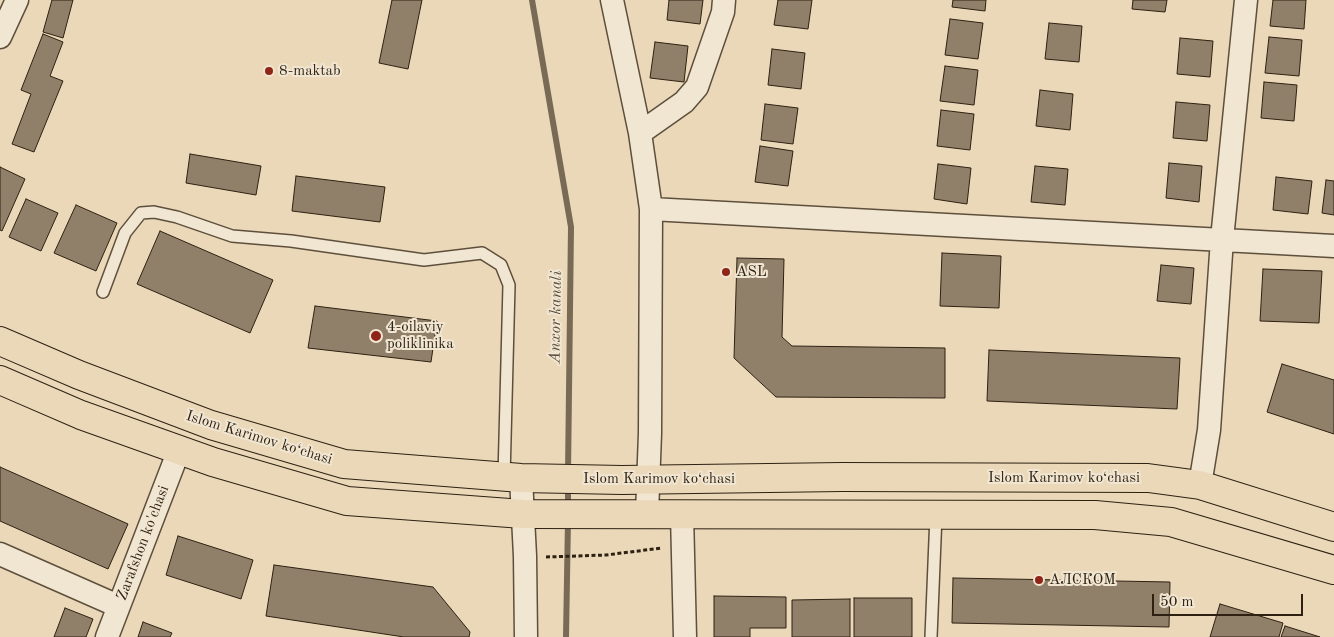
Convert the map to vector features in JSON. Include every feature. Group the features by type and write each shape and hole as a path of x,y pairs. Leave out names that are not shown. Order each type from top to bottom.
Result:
{"main road":[{"name":"Islom Karimov ko‘chasi","path":"0,342 79,375 210,425 344,464 513,478 635,480 842,477 1138,478 1200,485 1334,527"},
{"path":"0,380 80,416 213,462 347,501 523,514 1095,515 1171,522 1334,570"}],"street":[{"path":"0,37 17,0"},
{"path":"612,0 640,133 651,209 650,433 635,480 635,514"},
{"path":"640,133 684,102 697,87 723,12 724,0"},
{"path":"1200,485 1209,430 1222,239 1246,0"},
{"path":"651,209 1334,246"},
{"name":"Zarafshon ko'chasi","path":"107,637 179,450"},
{"path":"513,478 523,514 526,637"},
{"path":"682,514 685,637"},
{"path":"0,554 118,606"}],"lane":[{"path":"103,292 126,232 141,213 154,212 177,217 232,236 291,241 424,260 482,253 501,265 509,285 513,478"},
{"path":"931,637 936,514"}],"path":[{"path":"538,557 606,555 682,545"}],"building":[{"path":"52,0 73,0 63,38 43,32"},
{"path":"392,0 422,0 408,69 379,63"},
{"path":"669,0 703,0 700,24 667,20"},
{"path":"778,0 812,0 808,29 774,25"},
{"path":"953,0 986,0 985,11 952,7"},
{"path":"1133,0 1167,0 1165,12 1132,9"},
{"path":"1273,0 1306,0 1304,29 1270,26"},
{"path":"950,19 983,23 978,59 945,55"},
{"path":"1049,23 1082,26 1079,62 1045,59"},
{"path":"43,34 63,42 50,76 63,81 34,152 12,144 31,94 21,90"},
{"path":"1269,37 1302,40 1299,76 1265,73"},
{"path":"1180,38 1213,41 1210,77 1177,74"},
{"path":"655,42 688,46 684,82 650,78"},
{"path":"772,49 805,53 801,89 768,85"},
{"path":"945,66 978,70 974,105 940,101"},
{"path":"1264,82 1297,85 1294,121 1261,118"},
{"path":"1040,90 1073,94 1070,130 1036,126"},
{"path":"1176,102 1210,105 1207,141 1173,138"},
{"path":"765,104 798,108 793,144 761,140"},
{"path":"941,110 974,114 970,150 937,146"},
{"path":"760,146 793,151 788,186 755,182"},
{"path":"190,154 261,166 256,195 186,183"},
{"path":"1169,163 1202,166 1199,202 1166,198"},
{"path":"938,164 971,168 967,204 934,199"},
{"path":"1035,166 1068,169 1065,205 1031,202"},
{"path":"0,167 25,179 2,231 0,230"},
{"path":"296,176 385,187 380,222 292,211"},
{"path":"1276,177 1312,181 1308,214 1273,210"},
{"path":"1326,180 1334,181 1334,215 1322,213"},
{"path":"26,199 58,213 41,251 9,237"},
{"path":"76,205 117,223 96,271 54,253"},
{"path":"160,231 273,280 250,333 137,284"},
{"path":"942,253 1001,256 999,308 940,306"},
{"path":"737,258 784,259 782,337 792,346 945,348 945,398 776,397 734,358"},
{"path":"1161,265 1194,268 1191,304 1157,301"},
{"path":"1263,269 1322,271 1319,323 1260,321"},
{"path":"315,306 437,321 431,362 308,348"},
{"path":"989,350 1180,358 1177,409 987,401"},
{"path":"1282,364 1334,380 1334,434 1267,412"},
{"path":"0,467 128,524 108,569 0,521"},
{"path":"178,536 253,560 241,599 166,575"},
{"path":"274,565 433,587 470,632 469,637 404,637 266,616"},
{"path":"953,578 1170,582 1169,627 952,623"},
{"path":"714,596 786,597 786,628 750,628 750,637 714,637"},
{"path":"854,598 912,598 912,637 854,637"},
{"path":"850,599 850,637 792,637 792,600"},
{"path":"1220,604 1283,623 1279,637 1210,637"},
{"path":"65,608 93,619 86,637 54,637"},
{"path":"143,622 172,633 170,637 138,637"},
{"path":"1285,626 1320,637 1281,637"}],"waterway":[{"name":"Anxor kanali","path":"532,0 571,227 568,473"},
{"name":"Anxor kanali","path":"568,485 568,508"},
{"name":"Anxor kanali","path":"566,637 568,520"}],"place":[{"name":"8-maktab","path":"269,71"},
{"name":"ASL","path":"726,272"},
{"name":"4-oilaviy poliklinika","path":"376,336"},
{"name":"АЛСКОМ","path":"1039,580"}]}
